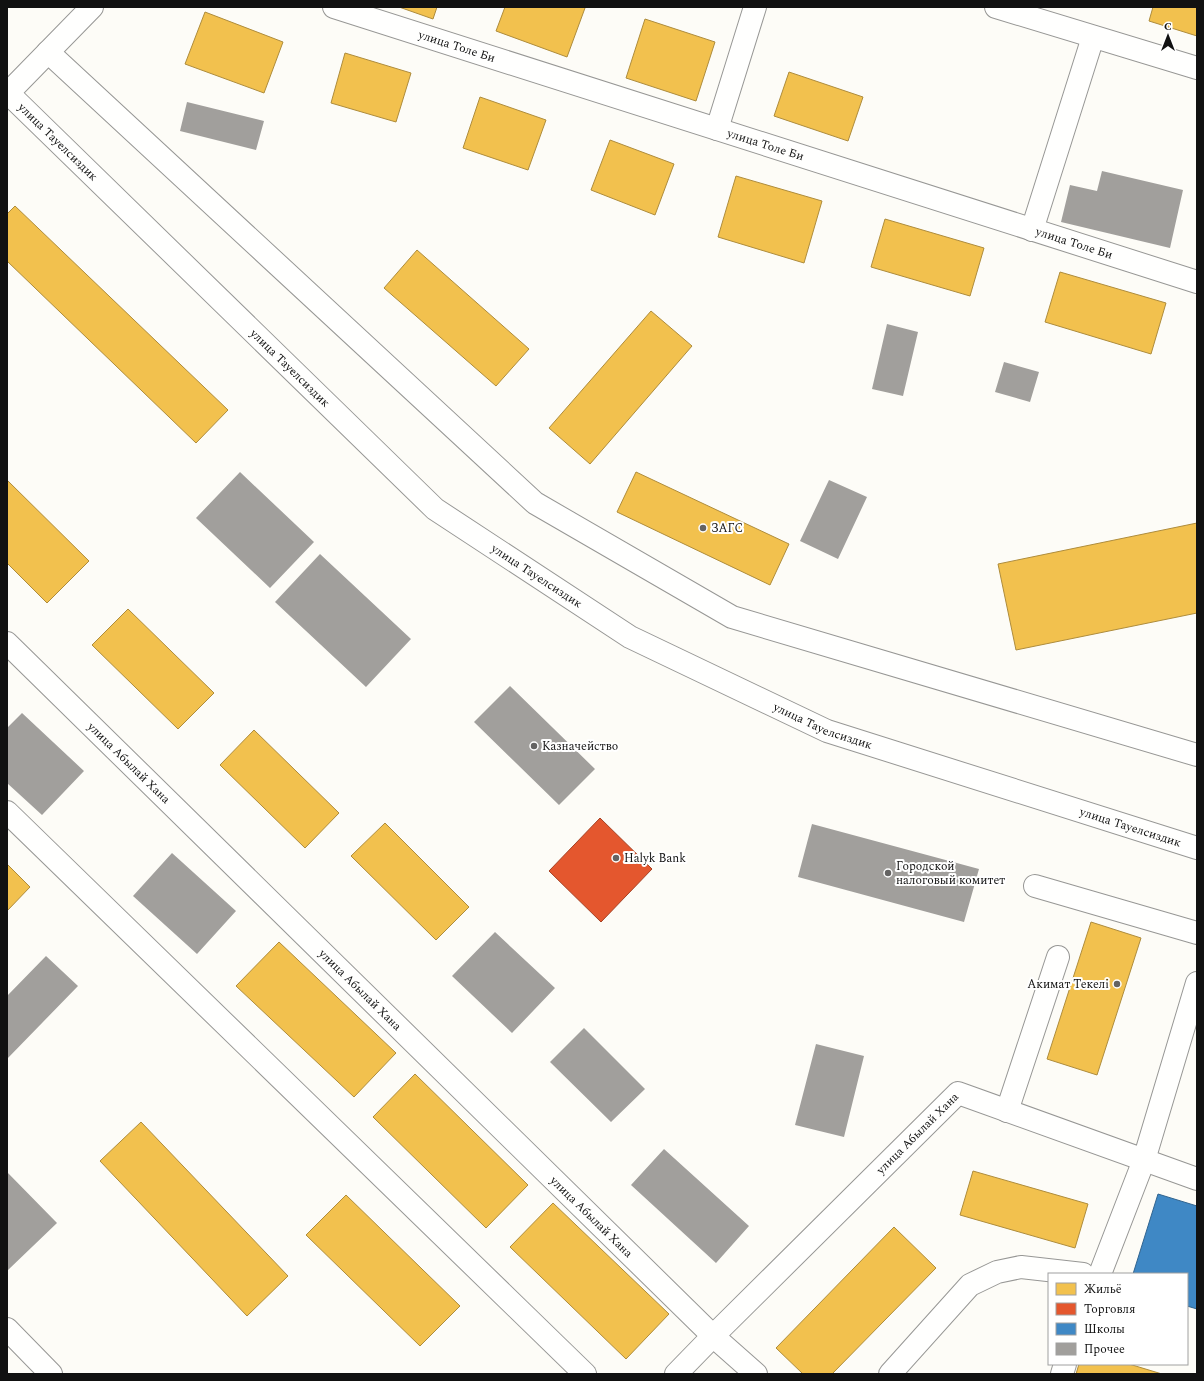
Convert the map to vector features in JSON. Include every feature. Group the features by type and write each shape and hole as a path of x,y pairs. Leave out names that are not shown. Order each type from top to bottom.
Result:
{"street":[{"path":"8,94 92,7"},
{"name":"улица Толе Би","path":"334,7 1197,282"},
{"path":"717,129 755,7"},
{"path":"996,7 1197,68"},
{"path":"1032,230 1094,36"},
{"path":"48,52 535,503 732,617 1197,755"},
{"name":"улица Тауелсиздик","path":"8,94 435,509 630,637 827,731 1197,848"},
{"name":"улица Абылай Хана","path":"7,643 713,1336 756,1374"},
{"path":"7,812 585,1374"},
{"path":"1035,886 1197,933"},
{"path":"1007,1111 1058,957"},
{"path":"1100,1273 1144,1160 1197,983"},
{"name":"улица Абылай Хана","path":"676,1374 958,1093 1197,1179"},
{"path":"890,1374 970,1285 997,1272 1021,1267 1074,1273"},
{"path":"7,1329 51,1374"}],"building: Жильё":[{"path":"399,7 437,7 433,19"},
{"path":"505,7 585,8 567,57 496,31"},
{"path":"1153,7 1197,7 1197,36 1149,21"},
{"path":"205,12 283,42 264,93 185,64"},
{"path":"645,19 715,42 696,101 626,78"},
{"path":"345,53 411,73 396,122 331,103"},
{"path":"789,72 863,97 848,141 774,116"},
{"path":"480,97 546,120 528,170 463,148"},
{"path":"610,140 674,164 655,215 591,190"},
{"path":"736,176 822,201 804,263 718,237"},
{"path":"15,206 228,410 196,443 7,261 7,214"},
{"path":"885,219 984,248 970,296 871,267"},
{"path":"417,250 529,349 496,386 384,288"},
{"path":"1060,272 1166,303 1151,354 1045,322"},
{"path":"651,311 692,346 590,464 549,428"},
{"name":"ЗАГС","path":"636,472 789,544 770,585 617,512"},
{"path":"7,480 89,561 47,603 7,563"},
{"path":"1197,523 1197,613 1016,650 998,564"},
{"path":"128,609 214,693 178,729 92,645"},
{"path":"254,730 339,813 305,848 220,765"},
{"path":"385,823 469,907 436,940 351,856"},
{"path":"7,864 30,887 7,911"},
{"path":"1091,922 1141,938 1097,1075 1047,1059"},
{"path":"279,942 396,1053 354,1097 236,986"},
{"path":"415,1074 528,1185 486,1228 373,1117"},
{"path":"141,1122 288,1276 247,1316 100,1161"},
{"path":"973,1171 1088,1204 1075,1248 960,1215"},
{"path":"346,1195 460,1306 420,1346 306,1235"},
{"path":"553,1203 669,1314 626,1359 510,1247"},
{"path":"894,1227 936,1268 832,1374 803,1374 776,1348"},
{"path":"1079,1365 1132,1365 1162,1374 1076,1374"}],"building: Торговля":[{"path":"600,818 652,869 601,922 549,871"}],"building: Школы":[{"path":"1158,1194 1197,1206 1197,1309 1188,1306 1188,1273 1133,1273"}],"building: Прочее":[{"path":"187,102 264,121 256,150 180,131"},
{"path":"1102,171 1183,190 1170,248 1061,222 1070,185 1097,191"},
{"path":"887,324 918,332 903,396 872,389"},
{"path":"1004,362 1039,372 1030,402 995,392"},
{"path":"240,472 314,542 270,588 196,518"},
{"path":"829,480 867,497 838,559 800,541"},
{"path":"320,554 411,639 366,687 275,602"},
{"name":"Казначейство","path":"510,686 595,769 559,805 474,722"},
{"path":"22,713 84,771 42,815 7,783 7,728"},
{"name":"Городской налоговый комитет","path":"812,824 979,869 964,922 798,877"},
{"path":"172,853 236,911 197,954 133,896"},
{"path":"495,932 555,988 512,1033 452,976"},
{"path":"46,956 78,986 7,1059 7,996"},
{"path":"584,1028 645,1089 611,1122 550,1062"},
{"path":"816,1044 864,1056 844,1137 795,1125"},
{"path":"664,1149 749,1226 716,1263 631,1185"},
{"path":"7,1172 57,1223 8,1270 7,1268"}],"place":[{"name":"ЗАГС","path":"703,528"},
{"name":"Казначейство","path":"534,746"},
{"name":"Halyk Bank","path":"616,858"},
{"name":"Городской налоговый комитет","path":"888,873"},
{"name":"Акимат Текелі","path":"1117,984"}]}
